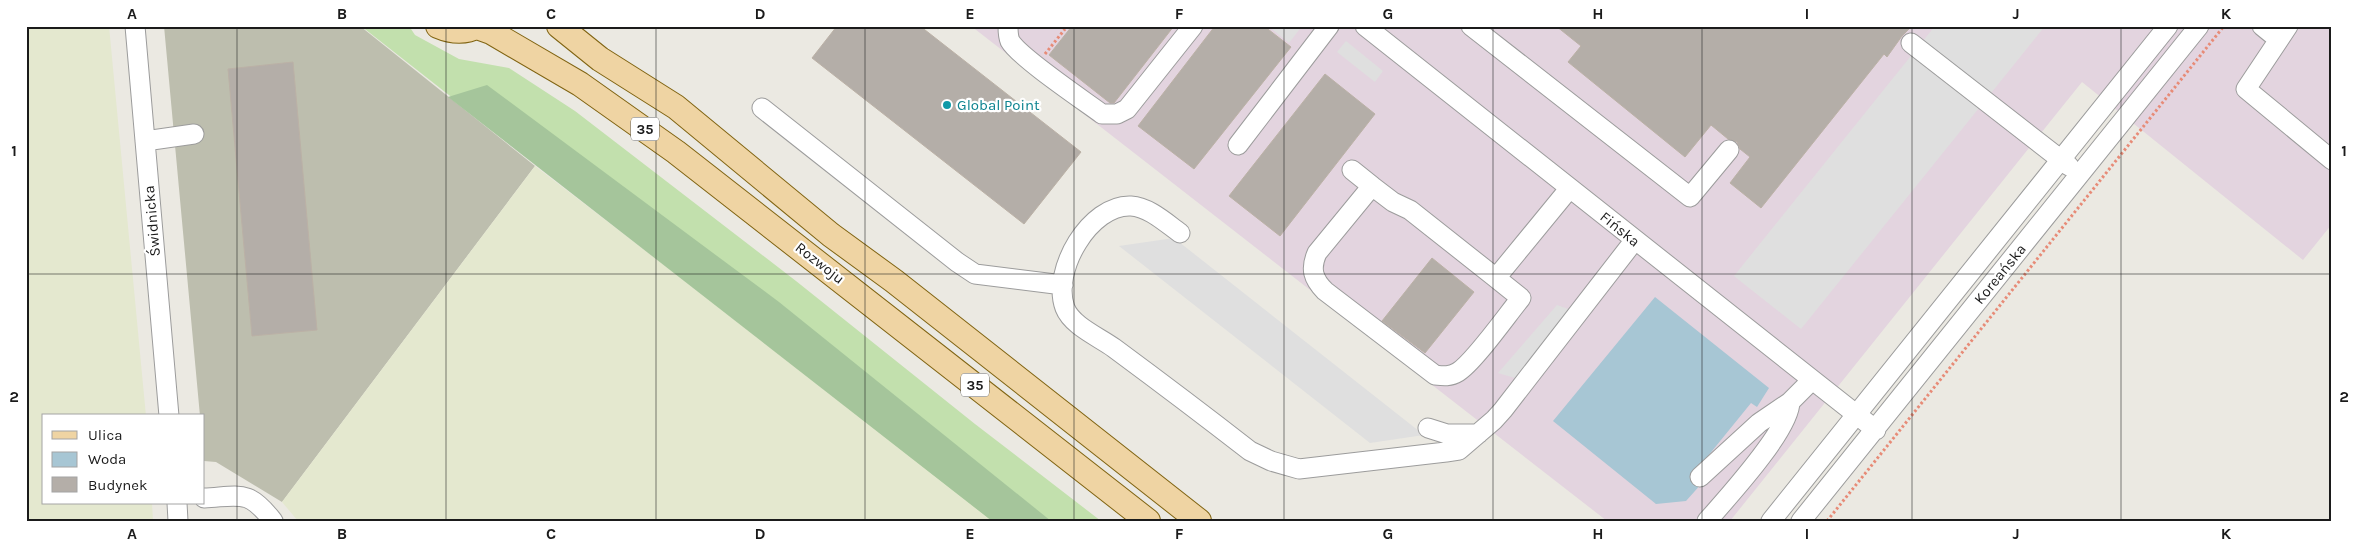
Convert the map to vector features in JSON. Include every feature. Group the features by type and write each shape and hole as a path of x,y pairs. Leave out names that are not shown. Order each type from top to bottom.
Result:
{"main road":[{"name":"35","path":"438,26 462,32 477,27"},
{"name":"Rozwoju","path":"559,26 600,59 676,107 831,235 916,298 1199,521"},
{"name":"Rozwoju","path":"477,27 491,32 580,84 676,152 1148,521"}],"street":[{"name":"Świdnicka","path":"135,26 169,414"},
{"path":"1008,26 1011,43 1102,114 1116,114 1127,109 1192,26"},
{"path":"1238,145 1329,26"},
{"name":"Fińska","path":"1365,26 1634,241 1876,430"},
{"path":"1471,26 1690,197 1729,150"},
{"name":"Koreańska","path":"1771,521 2168,26"},
{"name":"Koreańska","path":"1801,521 2199,26"},
{"path":"2262,26 2283,33 2246,89 2332,160"},
{"path":"1911,43 2080,174"},
{"path":"762,108 975,274 1063,285"},
{"path":"145,141 194,134"},
{"path":"1352,170 1393,202 1410,210 1521,298 1465,367 1452,375 1435,375 1315,282 1313,263 1317,254 1372,186"},
{"path":"1496,278 1569,188"},
{"path":"1180,233 1153,213 1132,206 1114,209 1089,227 1074,246 1065,270 1062,290 1065,309 1079,324 1112,346 1250,451 1271,461 1299,469 1459,450 1503,410 1634,241"},
{"path":"1700,477 1759,423 1790,402 1812,380"},
{"path":"1706,521 1734,491 1777,434 1790,411 1790,402"},
{"path":"1428,428 1447,434 1478,434"},
{"path":"205,498 242,495 256,501 273,521"},
{"path":"177,504 178,521"}],"path":[{"path":"1827,521 2224,26"},
{"path":"1037,65 1065,29"}],"shaded area":[{"path":"26,26 109,26 146,414 42,414 42,504 152,504 153,521 26,521"},
{"path":"164,26 360,26 535,166 282,502 216,462 205,461 205,414 200,414"},
{"path":"971,26 2332,26 2332,224 2303,260 2082,82 1730,521 1607,521"},
{"path":"1268,26 1302,26 1289,43"},
{"path":"1935,26 2045,26 1801,329 1734,276"},
{"path":"1346,41 1383,71 1375,82 1337,52"},
{"path":"535,166 805,373 992,521 298,521 282,502"},
{"path":"1174,238 1424,435 1370,443 1119,246"},
{"path":"1557,305 1571,310 1515,378 1498,373"}],"green space":[{"path":"361,26 409,26 415,35 459,59 509,68 575,111 796,281 975,424 1101,521 992,521"},
{"path":"487,85 779,302 1051,521 992,521 448,97"}],"water":[{"path":"1655,297 1769,388 1757,407 1751,403 1695,472 1703,482 1686,501 1656,504 1553,421"}],"building":[{"name":"Global Point","path":"837,26 920,26 1081,152 1024,224 812,58"},
{"path":"1072,26 1174,26 1114,103 1110,103 1049,55"},
{"path":"1215,26 1264,26 1291,47 1194,169 1138,126"},
{"path":"1556,26 1912,26 1902,36 1887,57 1884,54 1761,208 1730,183 1750,157 1740,149 1737,142 1728,139 1711,125 1685,157 1568,62 1581,46"},
{"path":"293,62 317,330 252,336 228,69"},
{"path":"1325,74 1375,114 1280,236 1229,196"},
{"path":"1432,258 1474,292 1425,353 1382,321"}],"place":[{"name":"Global Point","path":"947,105"}]}
